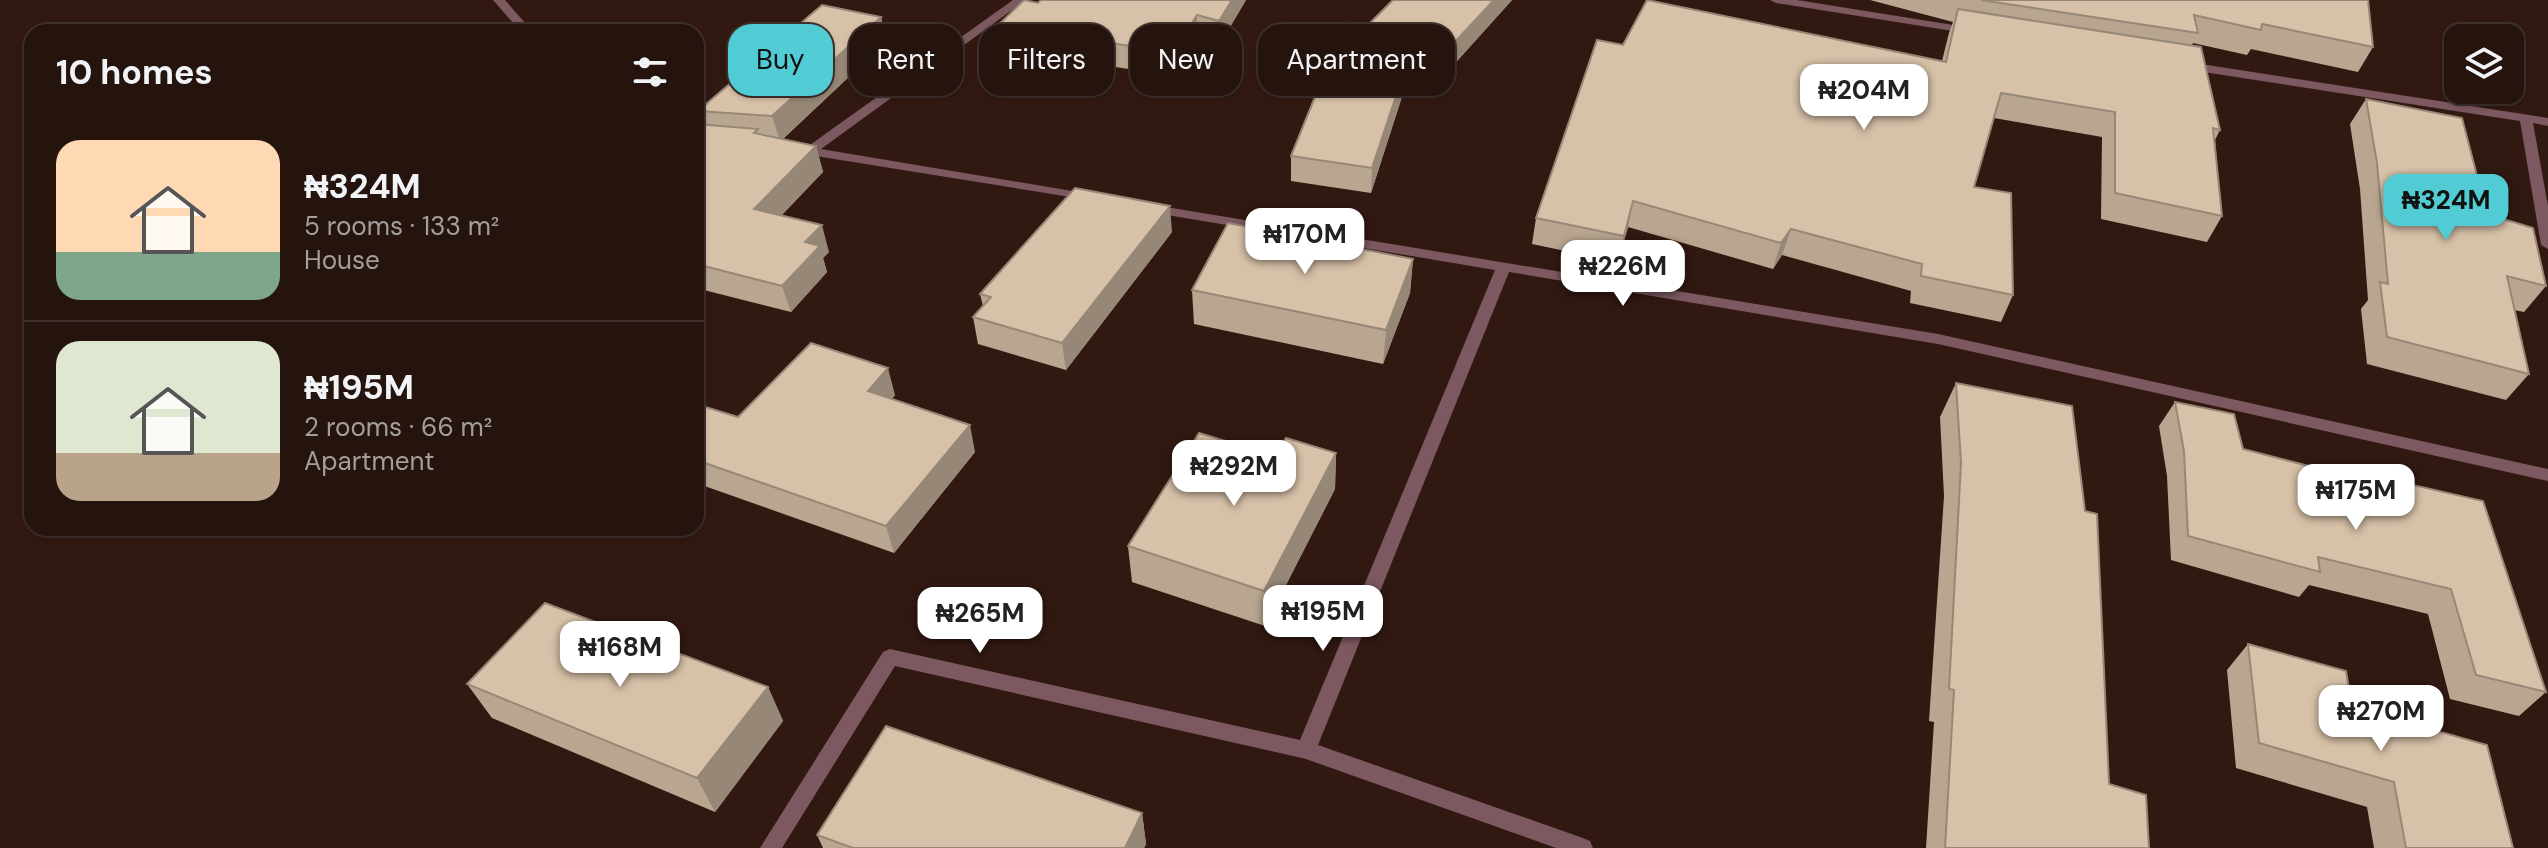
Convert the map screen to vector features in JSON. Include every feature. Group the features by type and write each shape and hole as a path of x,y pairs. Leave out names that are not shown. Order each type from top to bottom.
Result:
{"street":[{"path":"499,0 520,24"},
{"path":"811,150 1020,0"},
{"path":"1776,0 1979,32"},
{"path":"2182,65 2548,122"},
{"path":"2526,119 2548,245"},
{"path":"782,148 811,150 1503,269 1938,339 2548,475"},
{"path":"1306,750 1503,269"},
{"path":"770,848 890,657 1306,750 1583,848"}],"building":[{"path":"1024,0 1038,3 1041,0 1232,0 1219,21 1197,15 1191,24 1130,24 1130,46 1114,44 1114,24 999,24"},
{"path":"1393,0 1494,0 1455,42 1455,24 1369,24"},
{"path":"1647,0 1946,62 1958,9 2201,47 2220,130 2213,128 2222,216 2115,193 2115,112 2001,93 1974,187 2011,193 2013,295 1921,276 1922,264 1791,229 1781,243 1633,201 1624,236 1536,218 1597,40 1623,45"},
{"path":"1981,0 2368,0 2373,47 2262,24 2261,30 2194,15 2198,33"},
{"path":"822,5 881,17 873,24 849,24 849,46 833,61 833,24 800,24"},
{"path":"728,85 728,96 794,96 772,116 704,111 704,106"},
{"path":"1315,96 1396,96 1372,168 1291,156"},
{"path":"2366,99 2462,118 2487,214 2533,228 2546,286 2507,276 2529,374 2387,337 2380,282 2388,284 2377,163"},
{"path":"704,125 758,129 754,133 816,146 754,209 822,225 805,242 820,246 782,286 704,266"},
{"path":"1075,188 1170,206 1062,343 973,317 991,297 980,294"},
{"path":"1228,223 1413,259 1386,330 1192,290"},
{"path":"811,343 888,368 868,391 970,425 886,526 704,463 704,406 738,417"},
{"path":"1956,383 2072,406 2085,511 2097,514 2109,784 2146,795 2149,848 1945,848 1954,690 1949,689 1961,463"},
{"path":"2175,402 2234,414 2243,449 2363,480 2361,473 2483,501 2546,692 2476,675 2451,589 2318,557 2320,572 2188,536 2184,451"},
{"path":"1199,433 1275,456 1286,438 1336,453 1264,591 1128,546"},
{"path":"545,603 768,687 697,778 467,684"},
{"path":"2248,644 2346,671 2352,707 2487,745 2513,848 2406,848 2394,782 2259,743"},
{"path":"886,726 1142,813 1125,848 853,848 817,835"}]}
